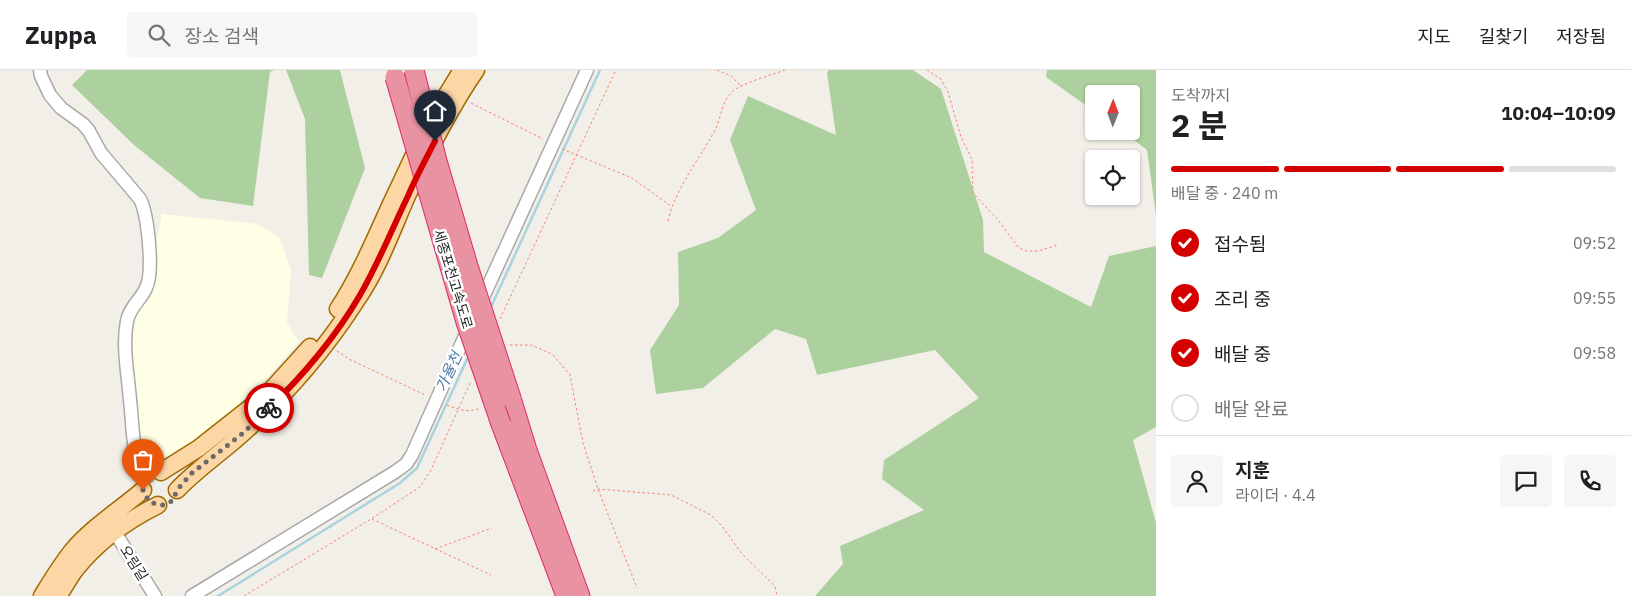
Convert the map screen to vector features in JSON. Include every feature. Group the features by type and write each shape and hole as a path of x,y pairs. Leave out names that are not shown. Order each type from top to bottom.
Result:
{"highway":[{"name":"세종포천고속도로","path":"414,70 437,161 468,266 530,458 580,596"},
{"name":"세종포천고속도로","path":"394,73 466,322 501,424 566,596"}],"main road":[{"path":"42,596 72,550 88,535 127,505 151,479 198,448 272,389 316,340 348,294 443,100 462,70"},
{"path":"58,596 75,570 114,531 137,516 158,505 169,503 173,500 177,490 192,473 242,434 277,401 326,344 359,297 458,97 476,70"},
{"path":"151,479 166,473 174,480 177,490"},
{"path":"151,479 148,500 158,505"}],"street":[{"path":"40,70 50,95 61,108 83,124 101,153 140,199 144,207 150,265 149,279 146,289 132,306 127,320 125,348 136,451 151,479"},
{"path":"192,596 406,464 412,455 555,145 587,70"},
{"name":"오림길","path":"114,531 154,596"}],"path":[{"path":"717,70 731,76 741,86"},
{"path":"668,221 678,192 715,128 726,100 732,91 785,70"},
{"path":"927,70 941,79 948,92 961,136 972,159 973,193 998,220 1018,247 1026,251 1038,251 1058,245"},
{"path":"458,97 571,153 632,178 672,206"},
{"path":"326,344 349,359 436,400"},
{"path":"508,346 531,345 552,354 570,375 583,444 598,489 637,588"},
{"path":"453,407 472,412 483,408"},
{"path":"593,491 598,489 671,494 711,515 722,526 742,554 775,586 777,596"},
{"path":"371,519 491,575"},
{"path":"435,549 492,528"}],"shaded area":[{"path":"162,214 258,224 279,237 291,270 287,323 299,342 254,392 192,446 154,462 147,461 137,419 128,354 136,315 154,286 156,245"}],"green space":[{"path":"87,70 274,70 270,72 253,206 200,198 134,145 72,85"},
{"path":"286,70 340,70 365,168 322,278 309,275 305,119"},
{"path":"829,70 913,70 941,89 983,220 984,252 1091,307 1109,256 1156,246 1156,427 1133,440 1156,523 1156,596 815,596 843,564 840,546 924,510 882,479 884,460 979,398 935,350 817,375 806,339 775,329 703,388 656,394 650,350 679,305 678,252 718,238 756,210 730,140 748,96 836,135 827,73"},
{"path":"1047,70 1156,70 1156,216 1147,150 1134,140 1140,140 1140,85 1085,85 1085,105 1046,77"}],"waterway":[{"name":"가율천","path":"490,309 600,70"},
{"name":"가율천","path":"218,596 400,483 417,468 469,355"}],"way so far":[{"path":"143,490 144,495 152,503 158,505 169,503 173,500 177,490 192,473 242,434 269,408"}],"route":[{"path":"269,408 283,396 326,344 359,297 435,141"}]}
